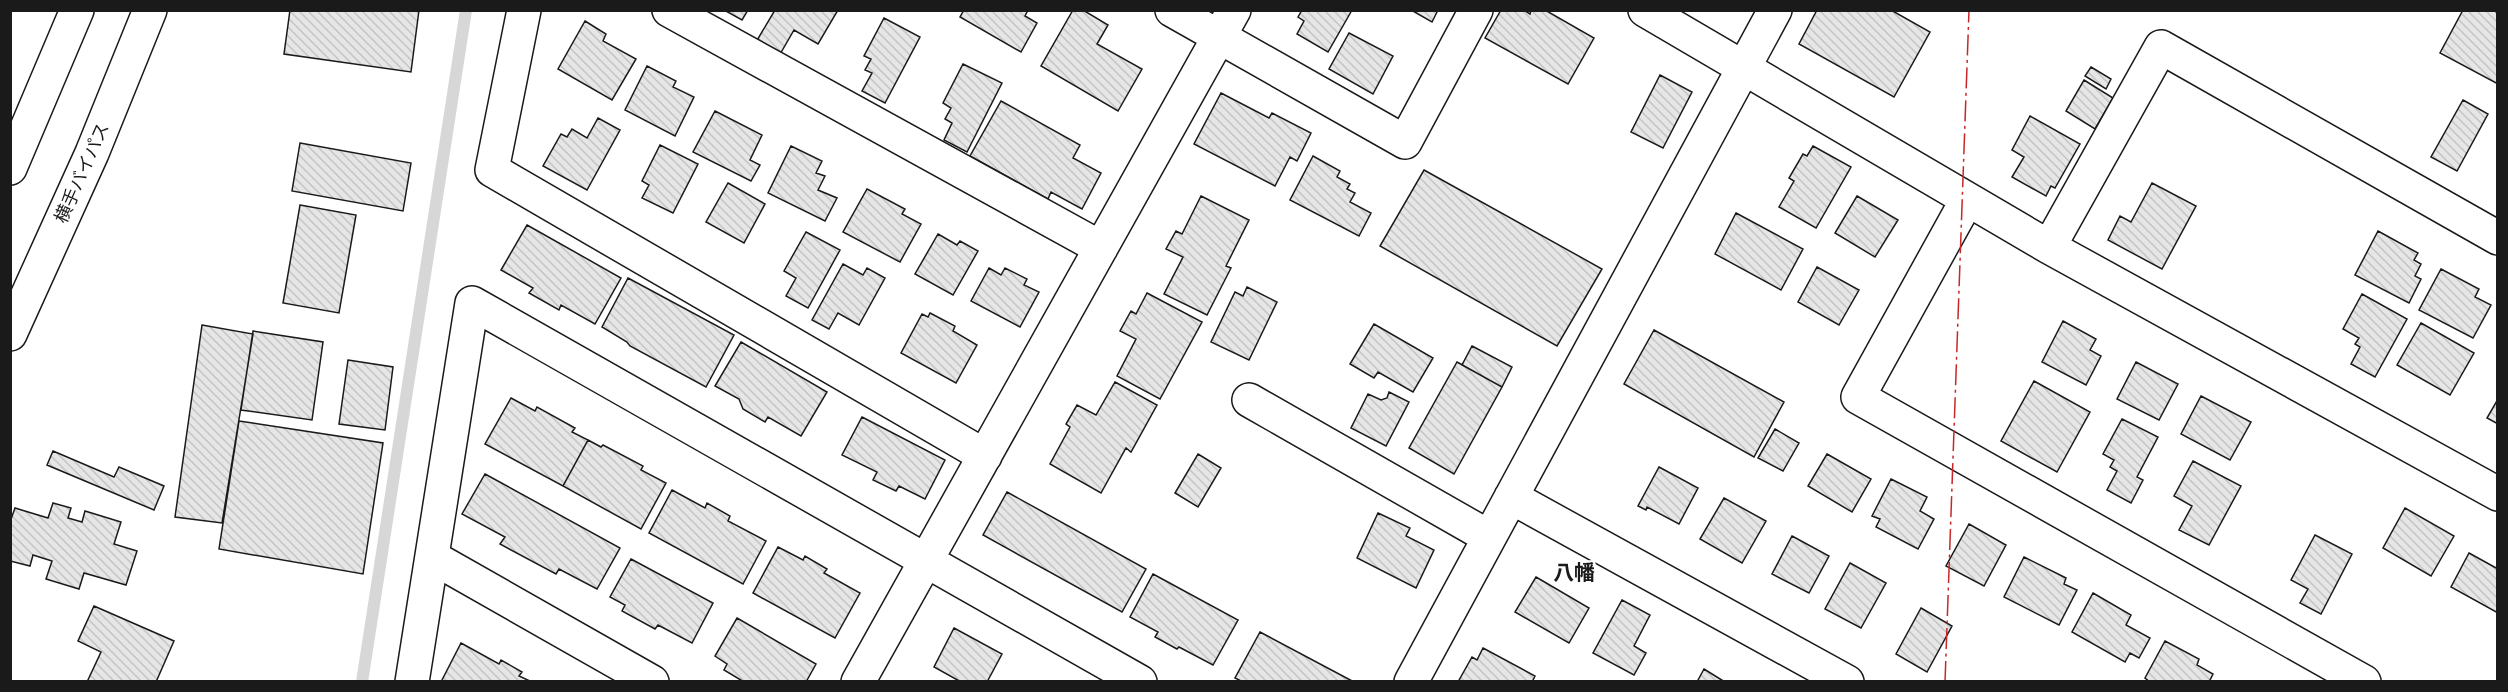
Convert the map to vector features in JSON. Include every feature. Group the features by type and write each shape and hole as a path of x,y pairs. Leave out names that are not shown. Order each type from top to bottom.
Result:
{"main road":[{"path":"10,168 77,10"},
{"name":"横手バイパス","path":"10,334 92,153 150,10"},
{"path":"524,10 492,170 985,456"},
{"path":"669,10 1101,248"},
{"path":"1172,10 1227,24 1406,142 1476,10"},
{"path":"1646,10 2049,247 2498,494"},
{"path":"1411,681 1775,10"},
{"path":"858,681 1227,24"},
{"path":"2049,247 2161,47 2498,238"},
{"path":"1967,200 1858,397 2364,681"},
{"path":"412,681 472,303 1140,681"},
{"path":"1249,400 1489,537"},
{"path":"1511,498 1847,681"},
{"path":"432,557 652,681"}],"building":[{"path":"290,10 419,10 411,72 284,54"},
{"path":"724,10 748,10 742,20"},
{"path":"775,10 838,10 818,44 794,30 779,56 756,42"},
{"path":"964,10 1028,10 1025,16 1037,23 1021,52 960,17"},
{"path":"1073,10 1083,10 1108,25 1097,44 1142,69 1118,111 1041,66"},
{"path":"1302,10 1352,10 1328,52 1297,34 1304,21 1298,17"},
{"path":"1411,10 1438,10 1432,22"},
{"path":"1501,10 1524,10 1530,14 1531,10 1545,10 1594,38 1568,84 1485,38"},
{"path":"1817,10 1891,10 1930,32 1894,97 1799,44"},
{"path":"2463,10 2493,10 2498,13 2498,84 2440,53"},
{"path":"884,18 920,37 885,103 862,91 872,73 865,70 871,59 864,56"},
{"path":"585,21 606,34 603,41 636,59 612,100 558,69"},
{"path":"1349,33 1393,56 1373,94 1329,69"},
{"path":"963,64 1002,83 967,152 944,140 952,123 945,119 951,108 943,103"},
{"path":"647,66 676,81 673,87 694,97 675,136 625,110"},
{"path":"2091,67 2111,79 2106,89 2085,76"},
{"path":"1660,75 1692,92 1663,148 1631,132"},
{"path":"2084,80 2113,98 2095,129 2066,111"},
{"path":"1221,93 1269,118 1272,113 1311,133 1297,161 1290,157 1275,186 1194,144"},
{"path":"2463,100 2488,114 2457,171 2431,157"},
{"path":"1001,101 1080,145 1073,158 1101,173 1082,209 1051,192 1048,199 970,156"},
{"path":"715,111 762,135 750,160 760,165 751,181 693,152"},
{"path":"2030,116 2080,144 2055,188 2051,186 2046,196 2012,177 2024,157 2012,150"},
{"path":"598,118 620,130 587,190 543,166 561,134 567,137 572,129 587,138"},
{"path":"300,143 411,163 403,211 292,191"},
{"path":"660,145 698,164 673,213 642,198 649,185 642,181"},
{"path":"791,146 822,161 816,173 825,176 818,190 837,198 825,221 768,193"},
{"path":"1813,146 1851,167 1816,228 1779,207 1794,181 1789,178 1803,154 1807,156"},
{"path":"1313,156 1340,171 1337,177 1350,184 1347,189 1355,193 1350,202 1371,213 1359,236 1290,200"},
{"path":"1424,170 1602,269 1557,346 1380,246"},
{"path":"728,183 765,204 744,243 706,222"},
{"path":"2152,183 2196,206 2162,269 2108,240 2120,216 2131,222"},
{"path":"867,189 905,209 902,214 921,224 900,262 843,232"},
{"path":"1201,196 1249,220 1226,266 1231,268 1207,315 1164,294 1183,257 1166,249 1176,231 1182,234"},
{"path":"1857,196 1898,220 1875,257 1835,233"},
{"path":"300,205 356,215 339,313 283,303"},
{"path":"1736,213 1803,249 1781,290 1715,254"},
{"path":"527,225 621,278 595,324 561,305 559,310 529,293 533,288 501,270"},
{"path":"2378,231 2418,253 2414,260 2421,264 2415,276 2421,279 2409,303 2355,275"},
{"path":"806,232 840,250 808,308 786,296 796,278 784,271"},
{"path":"938,234 957,245 960,241 978,251 953,295 915,274"},
{"path":"843,264 863,275 867,268 885,278 859,325 838,313 829,329 812,320"},
{"path":"1817,267 1859,290 1839,325 1798,302"},
{"path":"989,268 1001,275 1005,268 1027,279 1024,285 1039,292 1020,327 971,301"},
{"path":"2441,269 2479,289 2475,297 2491,305 2473,338 2419,310"},
{"path":"628,278 734,335 706,387 630,346 602,327"},
{"path":"1247,287 1277,302 1249,360 1211,342 1235,292 1243,296"},
{"path":"1147,293 1202,322 1160,399 1117,376 1136,339 1120,331 1131,311 1136,314"},
{"path":"2362,294 2407,319 2375,377 2351,364 2360,347 2355,344 2359,338 2343,329"},
{"path":"930,313 955,326 953,331 977,345 956,383 901,353 922,314 928,317"},
{"path":"2063,321 2096,339 2090,350 2101,356 2086,385 2042,362"},
{"path":"2421,323 2474,353 2450,395 2397,365"},
{"path":"1374,324 1433,358 1413,392 1378,372 1374,378 1350,364"},
{"path":"202,325 253,334 222,523 175,517"},
{"path":"1654,330 1784,402 1754,457 1624,384"},
{"path":"253,331 323,342 312,420 241,410"},
{"path":"741,342 827,392 801,436 768,417 765,422 743,409 739,399 715,386"},
{"path":"1472,346 1512,367 1502,387 1462,365"},
{"path":"348,360 393,367 385,430 339,424"},
{"path":"1457,362 1502,387 1454,474 1409,448"},
{"path":"2136,362 2178,384 2159,420 2117,399"},
{"path":"2034,381 2090,412 2057,472 2001,441"},
{"path":"1115,382 1157,405 1131,452 1126,448 1101,493 1050,464 1070,427 1066,424 1077,405 1096,415"},
{"path":"1389,392 1409,402 1386,446 1351,428 1368,394 1381,400 1387,398"},
{"path":"2201,396 2251,422 2230,460 2181,434"},
{"path":"511,398 535,411 537,407 575,428 572,432 588,440 563,486 485,444"},
{"path":"2498,399 2498,424 2487,418"},
{"path":"862,417 945,460 925,499 899,486 896,491 873,480 877,472 842,455"},
{"path":"2122,419 2158,437 2137,477 2143,480 2131,503 2107,490 2117,471 2110,467 2114,460 2103,454"},
{"path":"239,421 383,443 363,574 219,549"},
{"path":"1775,429 1799,443 1783,471 1758,458"},
{"path":"588,440 601,447 603,445 643,466 641,470 666,483 641,529 563,486"},
{"path":"53,451 114,477 119,467 164,486 154,510 47,465"},
{"path":"1198,454 1221,468 1198,507 1175,493"},
{"path":"1827,454 1871,479 1852,512 1808,486"},
{"path":"2193,461 2241,486 2209,545 2179,530 2192,506 2174,496"},
{"path":"1659,467 1698,488 1679,524 1647,507 1646,510 1638,506"},
{"path":"485,474 620,548 597,589 559,569 556,574 500,544 505,537 462,514"},
{"path":"1891,479 1927,497 1920,511 1934,519 1918,549 1876,527 1880,519 1872,516"},
{"path":"672,490 705,508 707,503 730,516 728,521 766,541 743,584 649,533"},
{"path":"1007,492 1146,569 1122,612 983,535"},
{"path":"1724,498 1766,521 1742,563 1700,539"},
{"path":"53,503 71,508 68,518 82,522 85,511 121,522 114,544 137,551 126,585 84,573 79,589 46,579 52,561 33,555 30,566 10,561 10,522 15,508 48,518"},
{"path":"2405,508 2454,536 2431,576 2383,548"},
{"path":"1378,513 1410,528 1406,536 1434,550 1416,588 1357,558"},
{"path":"1969,524 2006,545 1984,586 1946,566"},
{"path":"2315,535 2352,554 2321,614 2300,603 2308,589 2291,580"},
{"path":"1792,536 1829,556 1809,593 1772,574"},
{"path":"778,547 803,560 805,556 827,569 824,573 860,593 835,638 753,593"},
{"path":"2469,553 2498,569 2498,613 2451,587"},
{"path":"2024,557 2066,578 2064,584 2077,590 2059,625 2004,597"},
{"path":"631,559 713,603 692,643 658,625 655,629 622,611 625,605 610,597"},
{"path":"1850,563 1886,583 1861,628 1825,609"},
{"path":"1153,574 1238,620 1213,665 1155,637 1158,632 1130,617"},
{"path":"1536,577 1589,608 1569,643 1515,612"},
{"path":"2093,593 2131,615 2126,625 2150,638 2139,658 2130,653 2125,662 2072,632"},
{"path":"1622,600 1650,615 1634,646 1646,653 1634,675 1593,653"},
{"path":"94,606 174,641 156,682 87,682 101,652 78,641"},
{"path":"1921,608 1952,626 1927,672 1896,654"},
{"path":"737,618 816,664 806,682 744,682 724,670 727,664 715,656"},
{"path":"954,628 1002,654 987,682 961,682 934,667"},
{"path":"1260,632 1354,682 1243,682 1235,678"},
{"path":"2165,641 2199,659 2197,665 2213,674 2209,682 2150,682 2145,678"},
{"path":"461,643 499,664 501,660 522,672 519,676 532,682 441,682"},
{"path":"1483,648 1535,676 1532,682 1458,682 1472,657 1477,660"},
{"path":"1704,669 1725,682 1697,682"}],"waterway":[{"path":"362,682 466,10"}],"power":[{"path":"1945,682 1969,10"}],"district":[{"name":"八幡","path":"1574,573"}]}
